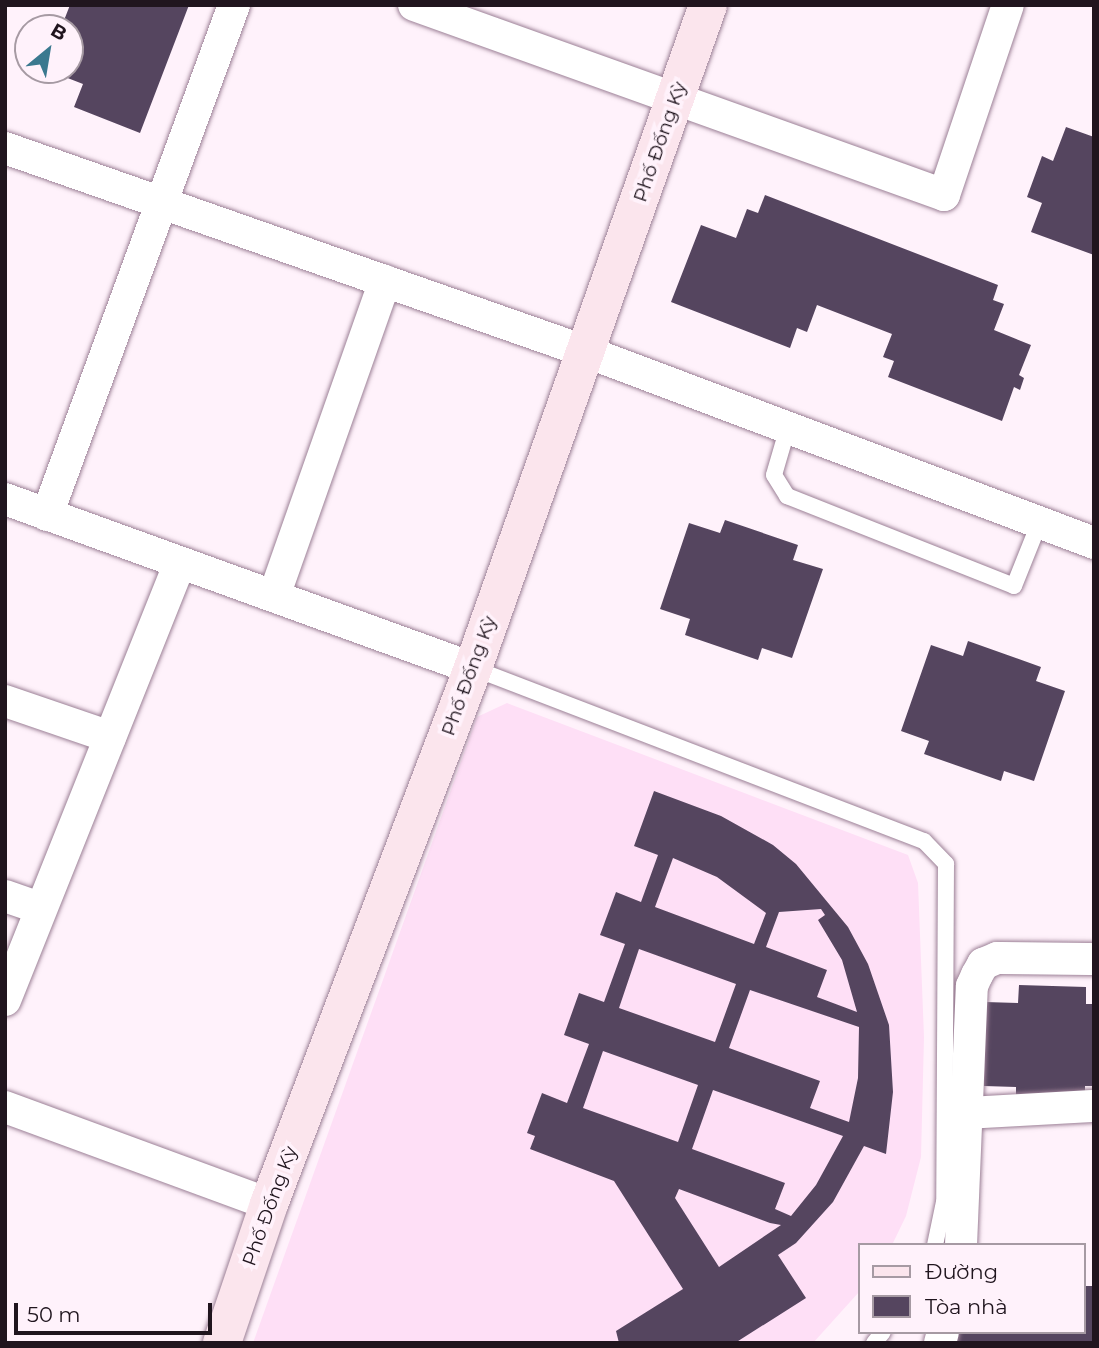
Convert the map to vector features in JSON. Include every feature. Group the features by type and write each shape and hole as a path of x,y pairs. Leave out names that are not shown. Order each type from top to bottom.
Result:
{"street":[{"path":"47,514 234,5"},
{"path":"414,5 475,15 676,97 944,195 1008,5"},
{"name":"Phố Đống Kỳ","path":"222,1343 269,1205 473,668 708,5"},
{"path":"5,148 587,352 1094,543"},
{"path":"274,596 385,281"},
{"path":"5,499 473,668"},
{"path":"5,1000 180,562"},
{"path":"5,701 110,737"},
{"path":"5,896 40,908"},
{"path":"961,1243 972,986 983,964 997,958 1094,959"},
{"path":"967,1113 1094,1106"},
{"path":"5,1107 269,1205"}],"lane":[{"path":"788,428 774,475 787,496 1014,586 1040,522"},
{"path":"473,668 924,841 946,864 944,1202 935,1243"}],"shaded area":[{"path":"507,703 908,855 918,883 924,1037 921,1157 906,1216 893,1243 858,1243 858,1293 813,1343 253,1343 477,717"}],"building":[{"path":"70,5 189,5 140,133 74,107 84,84 84,14 66,14"},
{"path":"1066,127 1094,137 1094,255 1031,232 1042,203 1027,197 1042,156 1053,161"},
{"path":"765,195 998,285 993,300 1004,304 994,330 1031,345 1019,375 1024,378 1020,390 1014,387 1002,421 888,377 894,361 883,357 892,334 817,305 807,332 797,328 790,348 671,302 701,225 736,238 747,209 758,213"},
{"path":"725,520 798,545 793,560 823,569 792,658 762,648 758,660 685,635 690,619 660,609 689,523 720,533"},
{"path":"968,641 1041,667 1036,681 1065,691 1034,781 1004,771 1001,781 924,754 929,741 901,731 931,645 963,656"},
{"path":"654,791 721,816 773,845 796,864 848,927 868,964 889,1025 893,1092 886,1154 864,1146 833,1202 796,1243 778,1255 806,1298 735,1343 619,1343 616,1331 683,1289 614,1181 530,1149 535,1136 527,1133 542,1093 567,1103 589,1044 564,1035 579,993 604,1002 625,944 600,935 616,892 641,902 658,855 634,846","holes":["673,858 717,877 766,913 754,944 655,907","821,909 825,915 818,920 842,960 857,1012 817,997 827,970 766,947 779,912","639,949 736,984 715,1042 619,1008","750,990 859,1027 858,1078 849,1122 810,1108 820,1081 729,1048","603,1051 698,1085 678,1142 583,1108","713,1090 843,1136 816,1185 791,1216 775,1209 785,1183 692,1149","679,1189 781,1225 719,1267 675,1198"]},
{"path":"1019,985 1086,987 1086,1004 1094,1004 1094,1086 1085,1086 1085,1106 1016,1104 1016,1087 984,1086 985,1002 1018,1003"},
{"path":"1085,1286 1094,1286 1094,1343 953,1343 954,1334 1085,1334"}]}
